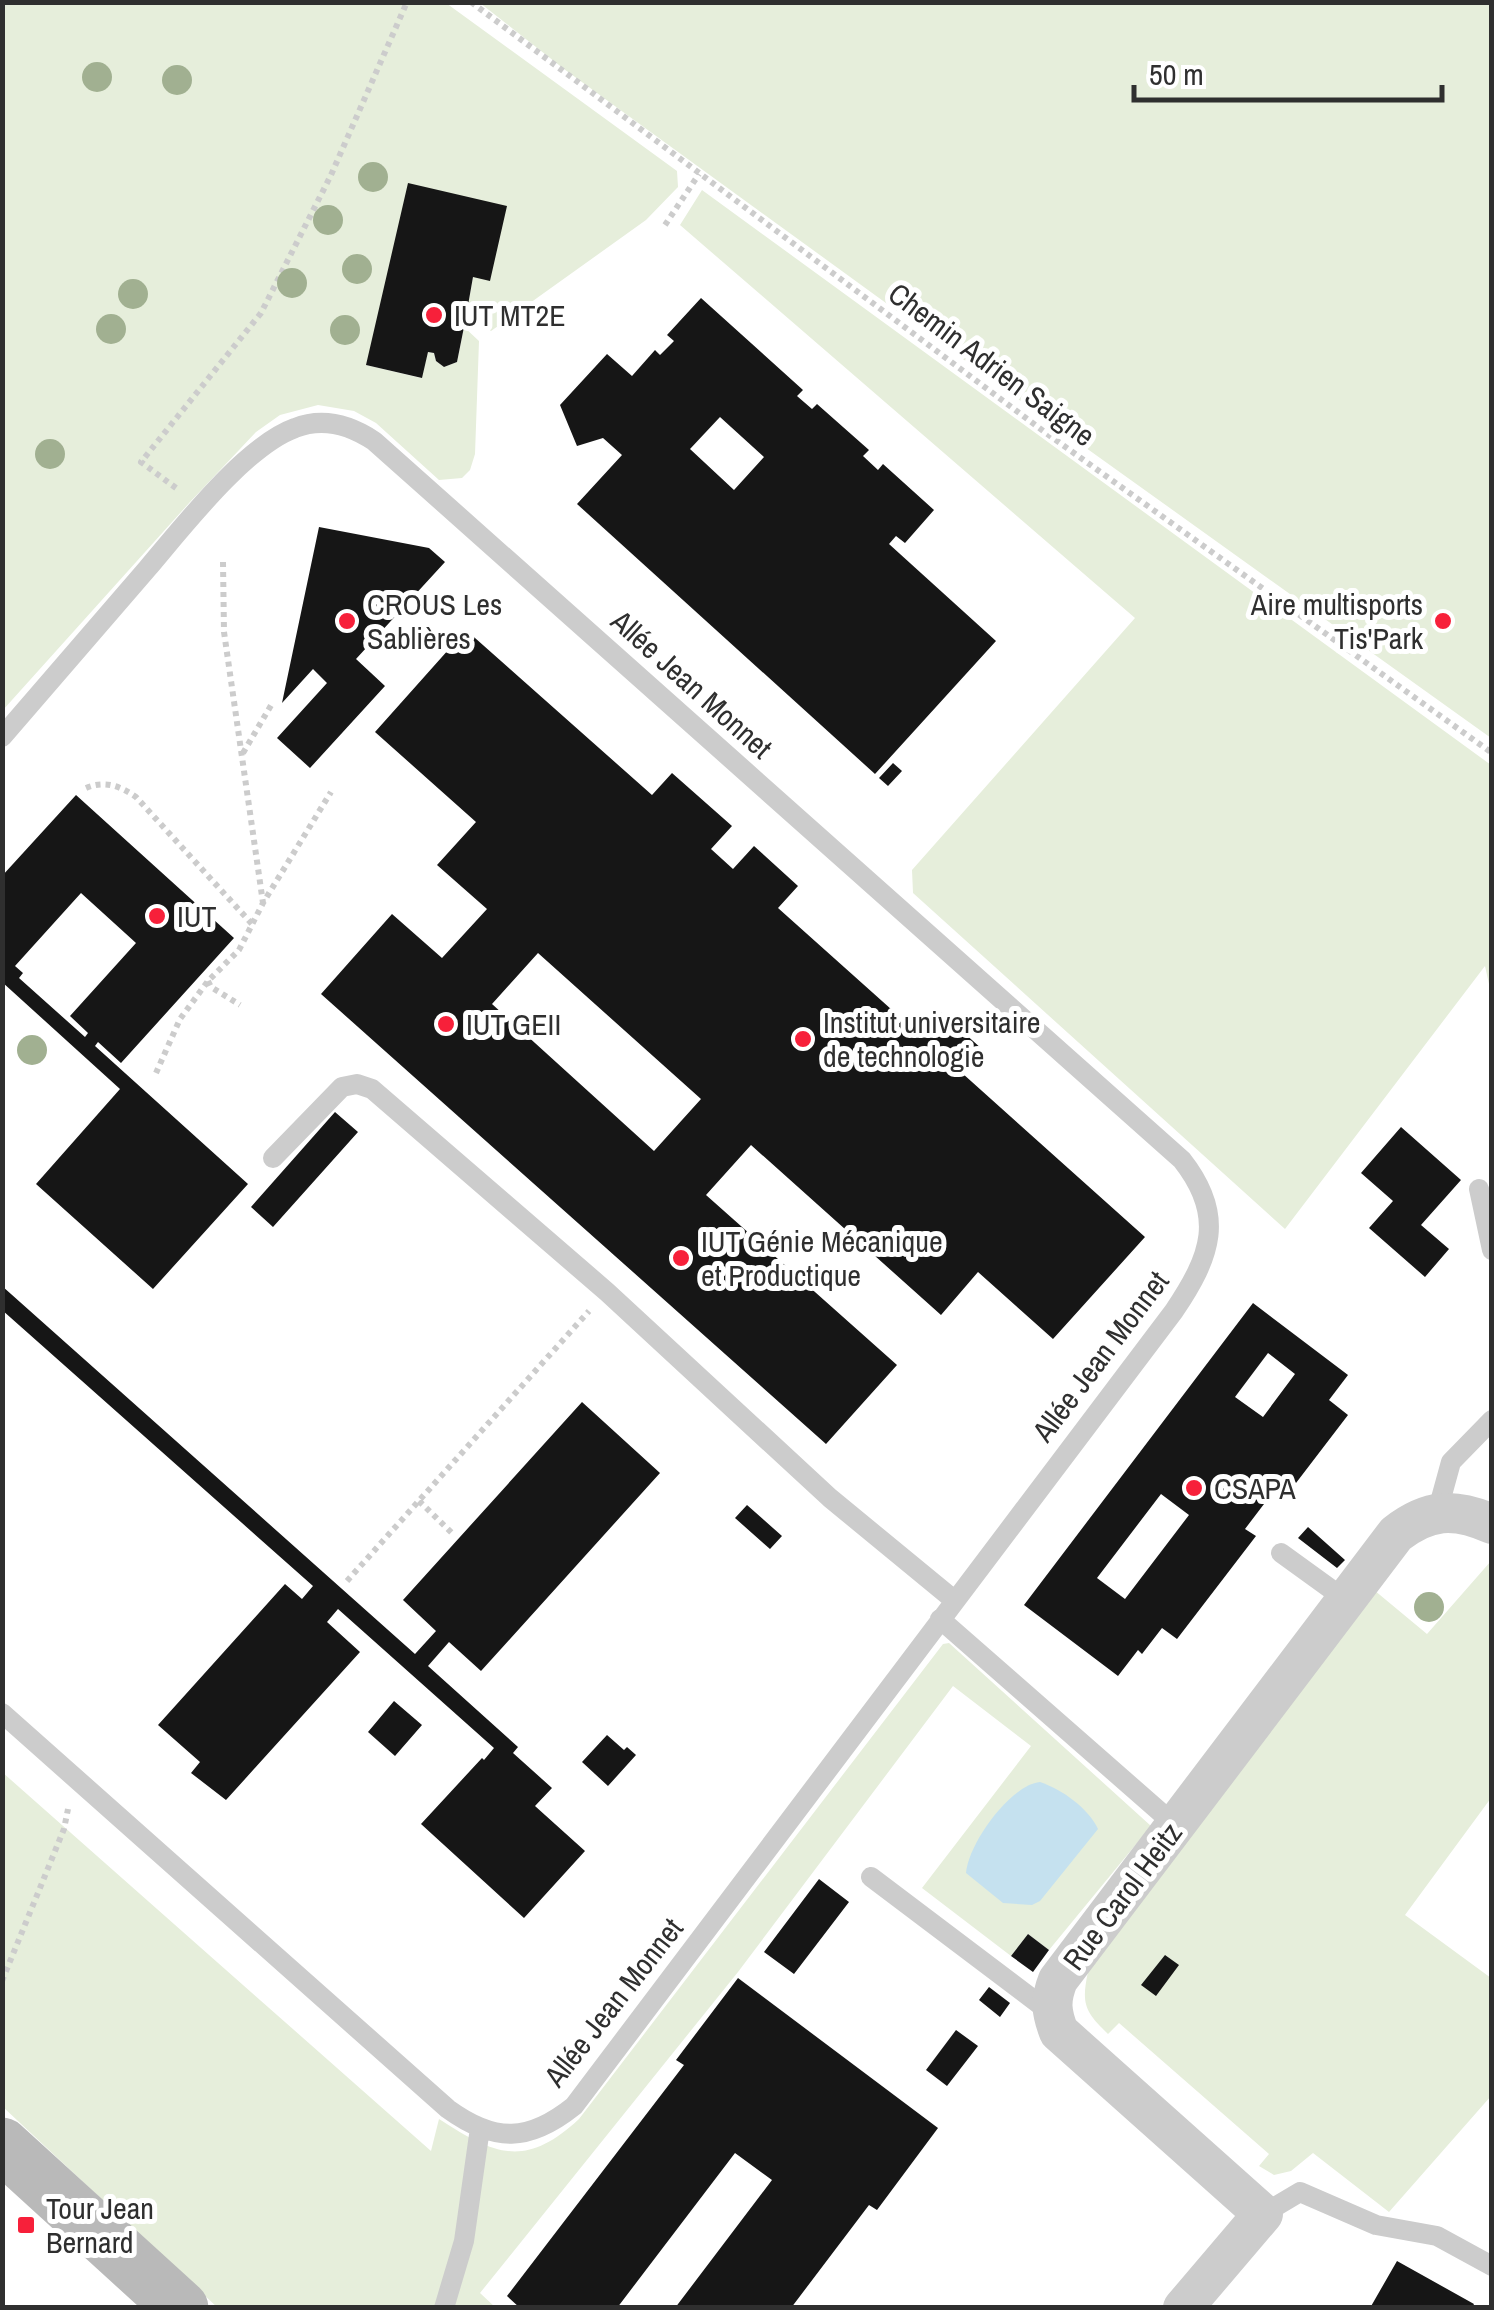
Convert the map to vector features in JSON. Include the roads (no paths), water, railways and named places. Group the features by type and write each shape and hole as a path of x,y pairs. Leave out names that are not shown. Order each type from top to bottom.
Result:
{"main road":[{"path":"2,2146 181,2308"}],"street":[{"path":"1437,1513 1456,1513 1492,1524"},
{"name":"Rue Carol Heitz","path":"1051,2013 1058,1980 1396,1534 1415,1519 1437,1513"},
{"path":"1051,2013 1059,2032 1263,2214 1182,2308"}],"lane":[{"name":"Allée Jean Monnet","path":"2,737 198,510 258,451 291,429 326,423 351,427 1167,1147 1198,1181 1210,1221 1199,1274 574,2106 543,2128 512,2136 480,2128 448,2109 2,1713"},
{"path":"273,1158 342,1087 362,1084 376,1093 606,1292 830,1498 954,1600"},
{"path":"1479,1189 1492,1250"},
{"path":"1437,1513 1452,1462 1492,1420"},
{"path":"1281,1553 1346,1600"},
{"path":"940,1619 1175,1825"},
{"path":"872,1877 1051,2013"},
{"path":"444,2308 464,2241 480,2128"},
{"path":"1263,2214 1300,2192 1376,2225 1437,2236 1492,2266"}],"water":[{"path":"1040,1782 1074,1801 1098,1829 1040,1901 1032,1905 1003,1903 966,1873 969,1861 982,1832 1004,1804 1016,1793"}],"place":[{"name":"IUT MT2E","path":"434,315"},
{"name":"CROUS Les Sablières","path":"347,621"},
{"name":"Aire multisports Tis'Park","path":"1443,621"},
{"name":"IUT","path":"157,916"},
{"name":"IUT GEII","path":"446,1024"},
{"name":"Institut universitaire de technologie","path":"803,1039"},
{"name":"IUT Génie Mécanique et Productique","path":"681,1258"},
{"name":"CSAPA","path":"1194,1488"},
{"name":"Tour Jean Bernard","path":"26,2225"}]}
